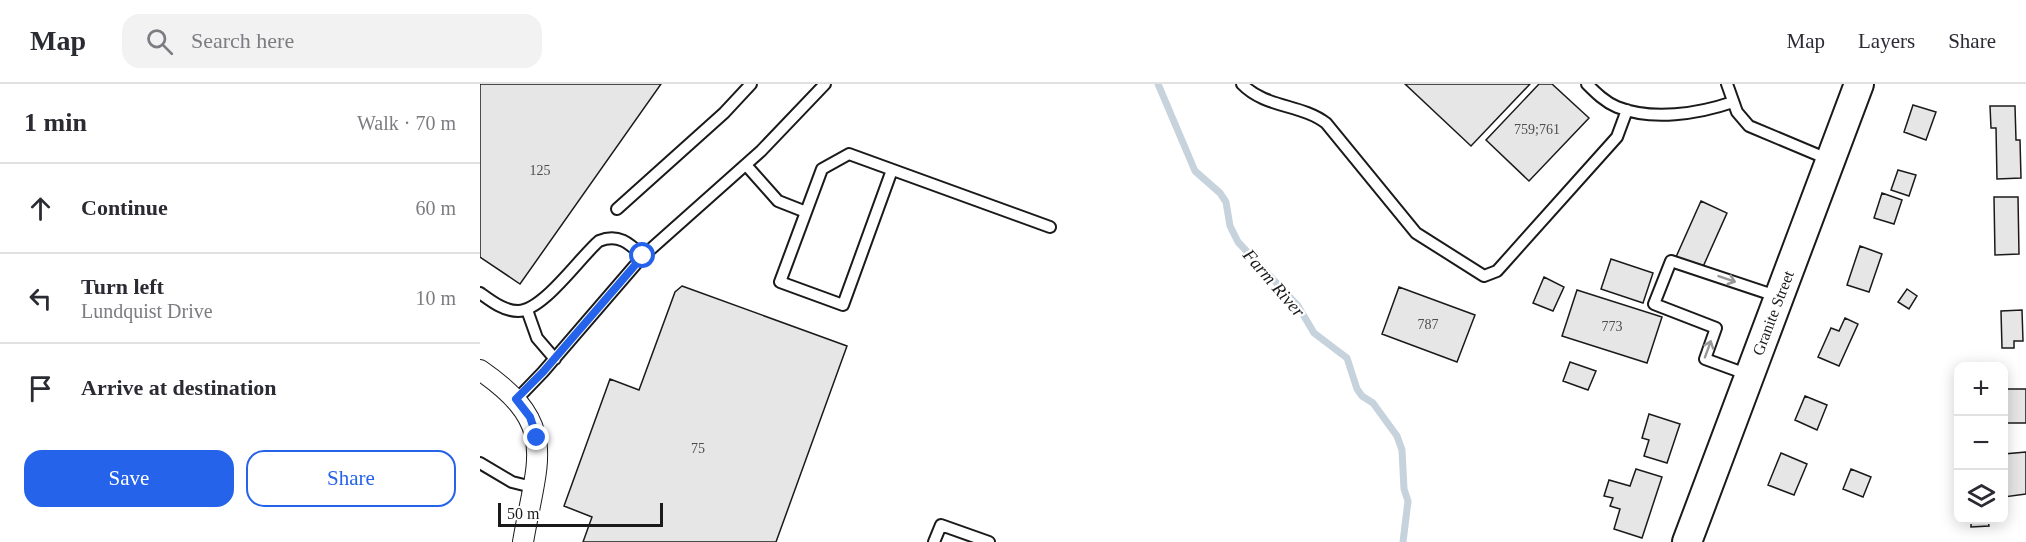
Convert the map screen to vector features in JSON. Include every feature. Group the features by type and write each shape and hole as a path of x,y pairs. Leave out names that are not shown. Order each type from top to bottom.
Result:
{"main road":[{"name":"Granite Street","path":"1687,542 1859,84"}],"street":[{"path":"480,370 516,399 530,417 537,438 523,542"}],"lane":[{"path":"617,209 724,113 751,84"},
{"path":"516,399 555,359 643,256 746,165 824,84"},
{"path":"1242,84 1250,91 1275,104 1316,115 1326,123 1416,232 1484,276 1497,271 1617,137 1627,110"},
{"path":"1587,84 1608,102 1627,110 1687,113 1733,102"},
{"path":"1726,84 1737,111 1749,126 1831,160"},
{"path":"892,170 843,304 780,282 822,169 849,154 1050,227"},
{"path":"746,165 778,201 806,212"},
{"path":"480,293 510,310 527,310 541,300 599,241 607,237 622,239 643,256"},
{"path":"1749,375 1705,359 1716,328 1654,304 1671,261 1779,297"},
{"path":"527,310 537,338 555,359"},
{"path":"480,463 503,478 532,487"},
{"path":"934,542 941,525 989,542"}],"building":[{"path":"480,84 661,84 520,284 480,257"},
{"path":"1405,84 1530,84 1471,146"},
{"path":"1539,84 1552,84 1589,118 1529,181 1486,140"},
{"path":"1913,105 1936,112 1926,140 1904,132"},
{"path":"1990,106 2015,106 2016,140 2020,140 2021,178 1997,179 1996,128 1991,128"},
{"path":"1898,170 1916,175 1909,196 1891,190"},
{"path":"1882,193 1902,200 1894,224 1874,218"},
{"path":"1994,197 2018,197 2019,254 1995,255"},
{"path":"1701,201 1727,213 1702,269 1676,257"},
{"path":"1860,246 1882,254 1869,292 1847,285"},
{"path":"1611,259 1653,273 1643,303 1601,289"},
{"path":"1544,277 1564,287 1553,311 1533,303"},
{"path":"682,286 847,346 776,542 583,542 592,517 564,506 610,379 639,390 675,292"},
{"path":"1399,287 1475,315 1457,362 1382,334"},
{"path":"1907,289 1917,296 1909,309 1898,302"},
{"path":"1577,290 1662,317 1647,363 1562,336"},
{"path":"2022,310 2023,341 2014,341 2014,348 2002,348 2001,311"},
{"path":"1845,318 1858,324 1839,366 1818,357 1831,328 1839,331"},
{"path":"1570,362 1596,371 1588,390 1563,381"},
{"path":"2008,389 2026,389 2026,423 2008,423"},
{"path":"1805,396 1827,405 1817,430 1795,420"},
{"path":"1649,414 1680,424 1667,463 1644,456 1649,440 1642,438"},
{"path":"2026,452 2026,494 2008,496 2008,454"},
{"path":"1781,453 1807,464 1794,495 1768,485"},
{"path":"1636,469 1662,477 1642,538 1614,529 1620,509 1610,506 1613,498 1604,496 1609,480 1630,486"},
{"path":"1851,469 1871,477 1863,497 1843,489"},
{"path":"1971,524 1989,524 1989,526 1971,527"}],"waterway":[{"name":"Farm River","path":"1158,84 1195,171 1220,193 1226,202 1230,226 1238,242 1298,306 1314,333 1347,358 1357,389 1362,396 1373,403 1397,436 1402,450 1404,489 1408,501 1403,542"}],"route":[{"path":"537,438 530,417 516,399 543,372 643,256"}]}
